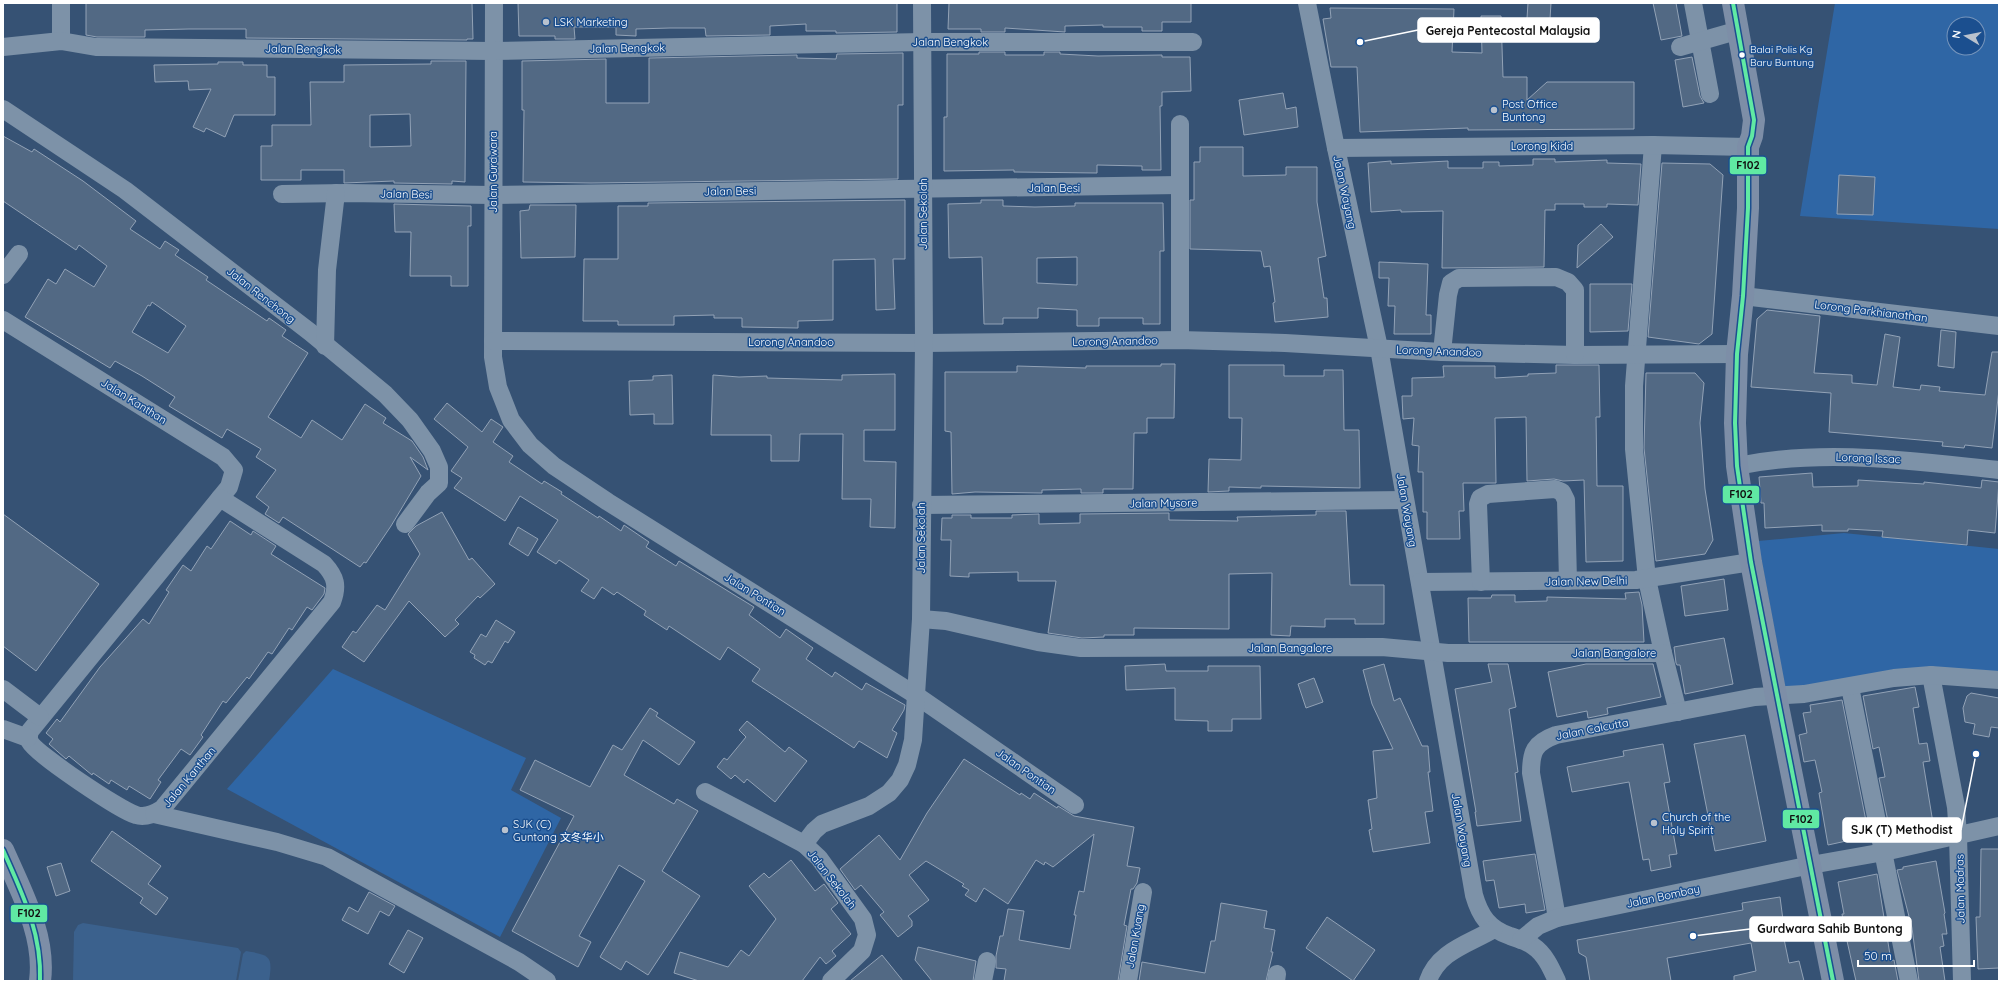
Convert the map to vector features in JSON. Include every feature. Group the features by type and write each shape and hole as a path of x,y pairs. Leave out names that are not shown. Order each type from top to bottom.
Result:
{"main road":[{"path":"1723,3 1732,32"},
{"path":"1733,3 1732,32 1740,92 1741,136 1748,147 1748,208 1743,296 1737,354 1735,423 1737,466 1751,562 1776,696 1833,981"},
{"path":"3,850 31,914 42,965 40,981"}],"street":[{"path":"61,3 61,41"},
{"name":"Jalan Gurdwara","path":"493,341 492,195 494,3"},
{"name":"Jalan Sekolah","path":"832,981 862,951 867,934 863,919 819,858 804,844 814,831 822,824 869,806 890,793 900,780 907,765 913,740 921,619 921,505 924,343 922,3"},
{"name":"Jalan Wayang","path":"1307,3 1336,148 1379,348 1474,895 1479,912 1494,929 1533,945 1542,954 1557,981"},
{"path":"1693,3 1710,94"},
{"path":"1680,46 1732,32"},
{"name":"Jalan Bengkok","path":"3,47 61,41 96,47 493,51 922,42 1193,42"},
{"name":"Jalan Renchong","path":"3,109 125,190 385,394 410,420 432,451 440,467 439,482 428,493 405,524"},
{"path":"1180,124 1180,340"},
{"path":"1653,145 1636,355 1634,449 1647,579 1662,653 1678,712"},
{"name":"Lorong Kidd","path":"1336,148 1653,145 1748,147"},
{"name":"Jalan Besi","path":"282,194 336,193 492,195 1179,185"},
{"path":"325,346 327,270 336,193"},
{"path":"3,275 19,254"},
{"path":"1442,352 1448,295 1451,283 1459,278 1556,277 1568,282 1575,290 1575,355"},
{"name":"Lorong Parkhianathan","path":"1743,296 1999,326"},
{"name":"Jalan Kanthan","path":"3,320 224,457 234,470 229,487 40,717 30,731 28,738 30,744 52,762 106,799 136,816 154,814 162,810 332,602 336,592 336,581 332,572 324,564 220,498"},
{"name":"Lorong Anandoo","path":"493,341 924,343 1180,340 1442,352 1575,355 1737,354"},
{"name":"Jalan Pontian","path":"493,341 493,357 498,387 512,420 530,445 554,466 608,502 917,696 1075,805"},
{"name":"Lorong Issac","path":"1737,466 1762,461 1852,456 1999,470"},
{"path":"1481,582 1478,504 1480,498 1488,494 1555,489 1562,492 1566,500 1568,582"},
{"name":"Jalan Mysore","path":"921,505 1405,500"},
{"name":"Jalan New Delhi","path":"1420,582 1568,582 1647,579 1751,562"},
{"name":"Jalan Bangalore","path":"921,619 946,621 1038,642 1081,648 1382,647 1432,652 1662,653"},
{"name":"Jalan Calcutta","path":"1557,918 1531,773 1531,758 1536,747 1544,739 1755,697 1804,694 1894,678 1931,675 1999,680"},
{"name":"Jalan Madras","path":"1931,675 1956,807 1962,981"},
{"path":"1850,687 1909,981"},
{"path":"3,689 40,717"},
{"path":"3,728 28,738"},
{"path":"705,792 804,844"},
{"path":"154,814 277,842 327,857 518,962 547,981"},
{"name":"Jalan Bombay","path":"1521,940 1538,926 1557,918 1811,865 1884,852 1999,826"},
{"name":"Jalan Kuang","path":"1128,981 1143,892"},
{"path":"1428,981 1432,970 1446,954 1494,929"},
{"path":"983,981 987,961"}],"shaded area":[{"path":"1835,3 1999,3 1999,229 1800,216"},
{"path":"1844,533 1999,549 1999,673 1785,688 1758,541"},
{"path":"333,669 526,758 511,790 561,818 500,937 227,789"},
{"path":"83,923 238,948 241,952 236,981 73,981 74,932 78,925"},
{"path":"246,951 260,954 268,958 270,962 269,981 238,981 243,954"}],"building":[{"path":"86,3 472,3 473,39 246,38 246,29 145,30 145,37 97,37 86,35"},
{"path":"518,3 897,3 897,32 836,33 836,31 806,31 806,24 770,26 770,35 706,36 705,28 670,28 636,29 636,36 616,35 616,27 574,27 575,39 555,39 555,36 519,36"},
{"path":"949,3 1191,3 1191,22 1162,22 1162,31 1142,31 1142,27 1103,27 1103,25 1065,26 1065,32 1005,28 1005,32 981,32 981,29 948,29"},
{"path":"1528,3 1551,3 1549,35 1526,34"},
{"path":"1653,3 1676,3 1682,36 1661,40"},
{"path":"1330,8 1454,9 1452,52 1482,53 1481,16 1501,16 1503,77 1527,77 1527,100 1547,82 1634,82 1634,129 1468,130 1468,128 1360,132 1357,67 1331,67 1323,19 1331,18"},
{"path":"979,52 1005,52 1005,55 1044,55 1044,52 1060,52 1060,54 1098,56 1162,55 1162,57 1190,57 1191,91 1162,92 1162,106 1160,106 1161,170 1142,170 1142,166 1097,165 1097,173 1014,172 1014,170 944,171 944,117 947,117 947,54 979,54"},
{"path":"903,53 903,105 898,105 898,179 591,183 523,182 524,110 522,110 522,61 606,59 606,103 649,103 649,58 797,55 797,58 836,59 837,54"},
{"path":"1692,57 1700,96 1704,103 1683,107 1675,60"},
{"path":"431,61 466,61 465,182 452,181 452,184 394,183 394,181 344,183 344,170 301,170 301,180 261,180 261,146 272,146 272,125 311,125 310,82 344,82 344,65 431,64","holes":["410,114 411,146 370,147 370,115"]},
{"path":"218,62 243,62 243,65 267,65 267,77 275,77 275,115 234,115 225,137 206,128 204,132 193,127 211,89 189,90 188,81 155,82 154,65 218,64"},
{"path":"1283,93 1286,109 1296,107 1298,127 1244,135 1239,100"},
{"path":"3,136 32,152 34,149 83,181 136,221 130,229 160,249 165,241 179,250 175,255 208,277 206,280 267,321 269,318 286,330 282,336 308,353 268,417 301,438 312,420 342,440 365,404 386,418 383,423 412,441 423,457 428,470 410,457 421,476 391,526 366,563 364,562 360,567 283,517 279,523 265,514 269,507 256,497 276,470 256,457 261,449 227,429 222,438 169,406 175,397 142,376 115,361 110,368 25,317 48,279 56,284 65,269 94,287 107,266 79,245 76,250 3,201","holes":["152,302 186,326 168,353 132,332 148,305 150,306"]},
{"path":"1200,147 1243,147 1243,176 1286,175 1286,167 1317,167 1317,202 1326,256 1318,258 1324,298 1327,298 1328,317 1275,322 1273,303 1275,302 1270,266 1264,267 1261,251 1190,249 1190,200 1194,200 1194,162 1200,162"},
{"path":"1533,159 1555,159 1555,162 1607,160 1607,163 1641,164 1638,205 1607,204 1607,207 1584,207 1584,204 1555,204 1555,210 1545,210 1544,267 1442,268 1443,211 1401,212 1401,210 1371,212 1368,163 1391,161 1391,164 1448,161 1448,168 1483,168 1483,162 1499,162 1499,166 1533,165"},
{"path":"1662,163 1710,164 1723,175 1712,334 1699,344 1648,337"},
{"path":"1839,175 1875,177 1873,215 1837,214"},
{"path":"905,200 905,259 893,259 895,309 876,310 875,259 833,260 833,320 798,321 798,328 742,327 742,318 714,318 714,315 674,316 674,325 618,325 618,321 583,321 584,259 618,259 618,206 648,206 648,203"},
{"path":"981,200 1003,200 1003,206 1035,207 1075,206 1075,203 1163,203 1164,251 1160,251 1160,324 1143,324 1143,318 1099,318 1099,326 1077,326 1077,310 1038,308 1038,318 1003,318 1003,324 984,324 982,257 949,258 948,204 981,203","holes":["1077,257 1077,285 1037,283 1037,258"]},
{"path":"394,204 471,206 471,226 468,226 468,286 451,286 451,276 410,276 411,232 395,232"},
{"path":"530,205 576,205 575,257 521,258 520,211 529,210"},
{"path":"1601,224 1613,237 1577,268 1578,245"},
{"path":"1379,262 1428,264 1426,315 1431,315 1431,334 1394,334 1395,306 1388,306 1389,278 1379,278"},
{"path":"1590,284 1632,284 1628,331 1590,332"},
{"path":"1767,310 1820,316 1814,373 1852,375 1852,383 1877,385 1885,334 1900,337 1893,387 1920,390 1921,385 1940,387 1939,391 1985,395 1992,352 1999,352 1999,390 1992,448 1965,445 1964,448 1942,446 1943,442 1829,432 1831,393 1751,387 1757,319"},
{"path":"1941,330 1956,332 1954,368 1938,366"},
{"path":"1161,364 1175,364 1174,418 1147,418 1147,433 1134,433 1133,489 1103,489 1103,493 1081,493 1081,489 1042,490 1042,493 975,492 952,494 951,432 945,431 945,372 1017,372 1017,366 1086,368 1086,366 1161,366"},
{"path":"1229,365 1284,365 1284,376 1324,376 1324,370 1343,370 1344,430 1359,430 1360,488 1261,486 1261,488 1229,487 1229,491 1208,492 1209,459 1241,460 1242,418 1229,418"},
{"path":"1556,365 1599,365 1600,417 1596,417 1597,486 1623,486 1623,561 1586,562 1584,480 1563,481 1554,479 1527,481 1526,417 1495,418 1496,483 1463,483 1464,511 1459,511 1460,539 1427,539 1427,512 1423,512 1423,472 1418,472 1419,446 1412,445 1414,418 1403,419 1402,396 1412,396 1412,378 1444,377 1443,366 1495,366 1495,378 1528,376 1528,374 1556,373"},
{"path":"1646,373 1695,373 1704,383 1700,423 1705,489 1713,540 1705,554 1656,561 1644,448"},
{"path":"895,374 895,430 864,430 864,461 896,462 895,528 870,527 871,499 842,499 843,434 800,434 799,461 771,461 771,435 711,435 713,375 842,380 842,375"},
{"path":"672,375 673,424 654,424 654,414 630,415 629,381 653,380 653,376"},
{"path":"447,403 482,432 491,419 503,427 493,442 513,456 509,462 542,484 544,481 562,492 561,494 598,518 599,516 621,531 624,525 649,542 646,547 676,566 679,561 754,607 749,615 780,638 786,629 813,648 806,659 832,677 835,672 862,690 866,683 905,705 904,710 892,730 897,733 887,758 859,741 854,748 752,681 760,669 728,647 720,660 669,626 667,630 644,615 646,611 617,592 614,595 602,587 594,599 581,591 589,580 559,560 556,564 537,552 558,520 520,496 505,521 454,488 462,478 451,471 468,447 434,419"},
{"path":"1812,473 1813,487 1858,486 1858,480 1924,484 1924,482 1981,488 1982,480 1999,482 1995,533 1968,530 1967,545 1882,537 1883,531 1848,529 1848,531 1822,531 1822,525 1765,528 1764,503 1761,503 1759,477"},
{"path":"1316,511 1346,511 1350,585 1384,585 1384,624 1355,624 1355,619 1325,619 1325,627 1291,626 1290,636 1271,635 1272,573 1229,574 1229,629 1134,628 1134,635 1104,635 1104,637 1082,638 1048,633 1056,581 1018,581 1018,572 969,573 969,577 950,576 951,540 941,540 942,518 952,518 952,515 971,515 971,518 1012,518 1012,515 1039,514 1039,524 1080,523 1080,514 1169,513 1169,520 1238,521 1237,517 1316,515"},
{"path":"442,512 469,560 472,558 495,584 480,598 478,596 455,620 459,624 445,637 409,601 364,662 342,647 353,631 356,633 377,605 385,610 420,554 408,534 416,526"},
{"path":"3,514 99,584 36,671 3,646"},
{"path":"230,521 251,535 253,531 276,546 271,554 325,588 324,594 312,610 307,607 292,630 289,628 272,654 268,652 249,679 247,677 226,703 223,701 201,735 203,737 190,755 181,749 158,780 161,782 150,799 129,786 127,790 111,780 109,784 93,773 92,775 69,756 66,759 49,744 53,739 46,733 57,719 60,722 100,667 143,619 149,624 169,592 166,590 183,565 191,571 207,546 211,549"},
{"path":"518,527 538,539 528,556 509,544"},
{"path":"1724,579 1728,610 1685,616 1681,586"},
{"path":"1639,592 1642,605 1644,642 1469,642 1468,598 1491,598 1492,595 1515,595 1515,602 1547,601 1547,597 1626,599 1625,593"},
{"path":"496,620 515,632 508,643 505,641 492,663 488,661 485,665 474,658 475,655 470,652 481,634 486,637"},
{"path":"1724,638 1733,684 1685,694 1680,665 1677,665 1676,663 1674,647"},
{"path":"1165,664 1166,671 1208,671 1208,666 1260,666 1261,719 1232,719 1232,731 1208,731 1208,721 1175,720 1175,688 1126,690 1125,666"},
{"path":"1384,664 1394,701 1400,698 1422,746 1428,746 1430,772 1428,772 1433,811 1425,812 1430,843 1373,852 1369,830 1372,829 1368,800 1377,798 1373,751 1393,749 1372,704 1363,670"},
{"path":"1488,664 1508,664 1516,707 1509,709 1518,772 1515,773 1521,821 1477,826 1476,812 1455,689 1492,682"},
{"path":"1586,664 1653,664 1661,697 1607,708 1608,714 1588,718 1587,711 1557,717 1548,672"},
{"path":"1314,678 1323,702 1306,708 1298,684"},
{"path":"1915,687 1919,707 1913,708 1919,744 1927,743 1930,761 1923,762 1933,823 1890,831 1879,778 1885,777 1879,747 1873,749 1863,696"},
{"path":"1971,693 1999,698 1999,728 1991,727 1989,737 1973,734 1975,724 1965,722 1963,708 1967,696"},
{"path":"1842,700 1869,836 1828,845 1819,793 1822,792 1815,760 1804,762 1799,735 1807,733 1803,713 1811,712 1810,705"},
{"path":"650,708 658,713 656,716 695,742 679,765 643,740 624,775 674,804 677,799 698,811 662,871 700,896 648,975 626,961 621,970 600,957 645,881 619,865 579,936 591,942 578,967 512,931 574,816 520,790 535,760 590,787 613,745 622,750"},
{"path":"747,721 785,752 789,747 807,761 775,802 747,779 744,783 735,775 731,779 717,767 724,758 727,760 746,737 739,730"},
{"path":"1745,735 1766,841 1715,851 1694,744"},
{"name":"Church of the Holy Spirit","path":"1663,744 1670,782 1664,783 1677,854 1669,855 1671,867 1651,871 1649,859 1643,860 1629,782 1572,792 1567,767 1624,756 1623,751"},
{"path":"964,759 1020,795 1021,793 1030,799 1034,793 1057,808 1058,806 1074,816 1134,827 1127,866 1140,868 1137,883 1133,889 1131,889 1124,925 1127,926 1118,981 1004,981 1006,969 996,968 996,956 1000,936 1003,936 1008,909 1024,911 1019,940 1070,949 1076,915 1074,915 1079,891 1084,892 1094,834 1053,867 1045,862 1044,865 1036,860 1008,904 984,888 976,902 965,895 969,890 962,886 964,884 926,861 909,875 929,900 908,916 912,921 912,926 898,937 880,915 884,912 861,885 855,890 840,869 879,835 900,860 927,813"},
{"path":"112,831 161,866 148,884 168,898 156,915 140,903 143,898 91,861"},
{"path":"1981,849 1999,849 1999,968 1978,969 1976,917 1980,917"},
{"path":"1535,854 1545,910 1526,913 1525,904 1499,908 1494,880 1486,881 1483,861"},
{"path":"791,860 815,891 824,884 838,903 831,909 851,934 832,951 836,956 826,964 820,957 802,981 699,981 674,973 680,952 728,967 741,950 749,956 776,919 749,886 764,873 769,878"},
{"path":"1936,861 1947,934 1942,934 1944,946 1940,947 1945,981 1919,981 1912,928 1897,870 1903,869 1903,867"},
{"path":"61,863 70,891 56,896 47,867"},
{"path":"1877,874 1891,961 1894,960 1898,981 1856,981 1845,932 1842,914 1844,914 1838,882"},
{"path":"369,892 395,906 389,916 380,911 368,934 342,920 349,907 358,912"},
{"path":"1780,897 1783,920 1780,920 1789,963 1799,961 1804,981 1734,981 1734,976 1756,971 1751,943 1667,958 1671,981 1590,981 1586,957 1579,953 1577,940 1743,910 1742,903"},
{"path":"1221,903 1267,911 1264,928 1275,930 1271,952 1273,952 1266,981 1139,981 1142,962 1205,973 1211,941 1215,941"},
{"path":"1327,917 1375,950 1353,981 1306,948"},
{"path":"408,930 423,938 404,973 389,964"},
{"path":"918,947 976,961 973,981 932,981 915,960"},
{"path":"882,955 903,981 850,981"}],"transit line":[{"name":"F102","path":"1733,3 1754,120 1752,136 1748,147 1748,208 1743,296 1737,354 1735,423 1737,466 1751,562 1833,981"},
{"name":"F102","path":"3,850 24,898 34,930 38,946 40,981"}],"place":[{"name":"LSK Marketing","path":"546,22"},
{"name":"Gereja Pentecostal Malaysia","path":"1360,42"},
{"name":"Balai Polis Kg Baru Buntung","path":"1742,55"},
{"name":"Post Office Buntong","path":"1494,110"},
{"name":"SJK (T) Methodist","path":"1976,754"},
{"name":"Church of the Holy Spirit","path":"1654,823"},
{"name":"SJK (C) Guntong 文冬华小","path":"505,830"},
{"name":"Gurdwara Sahib Buntong","path":"1693,936"}]}
